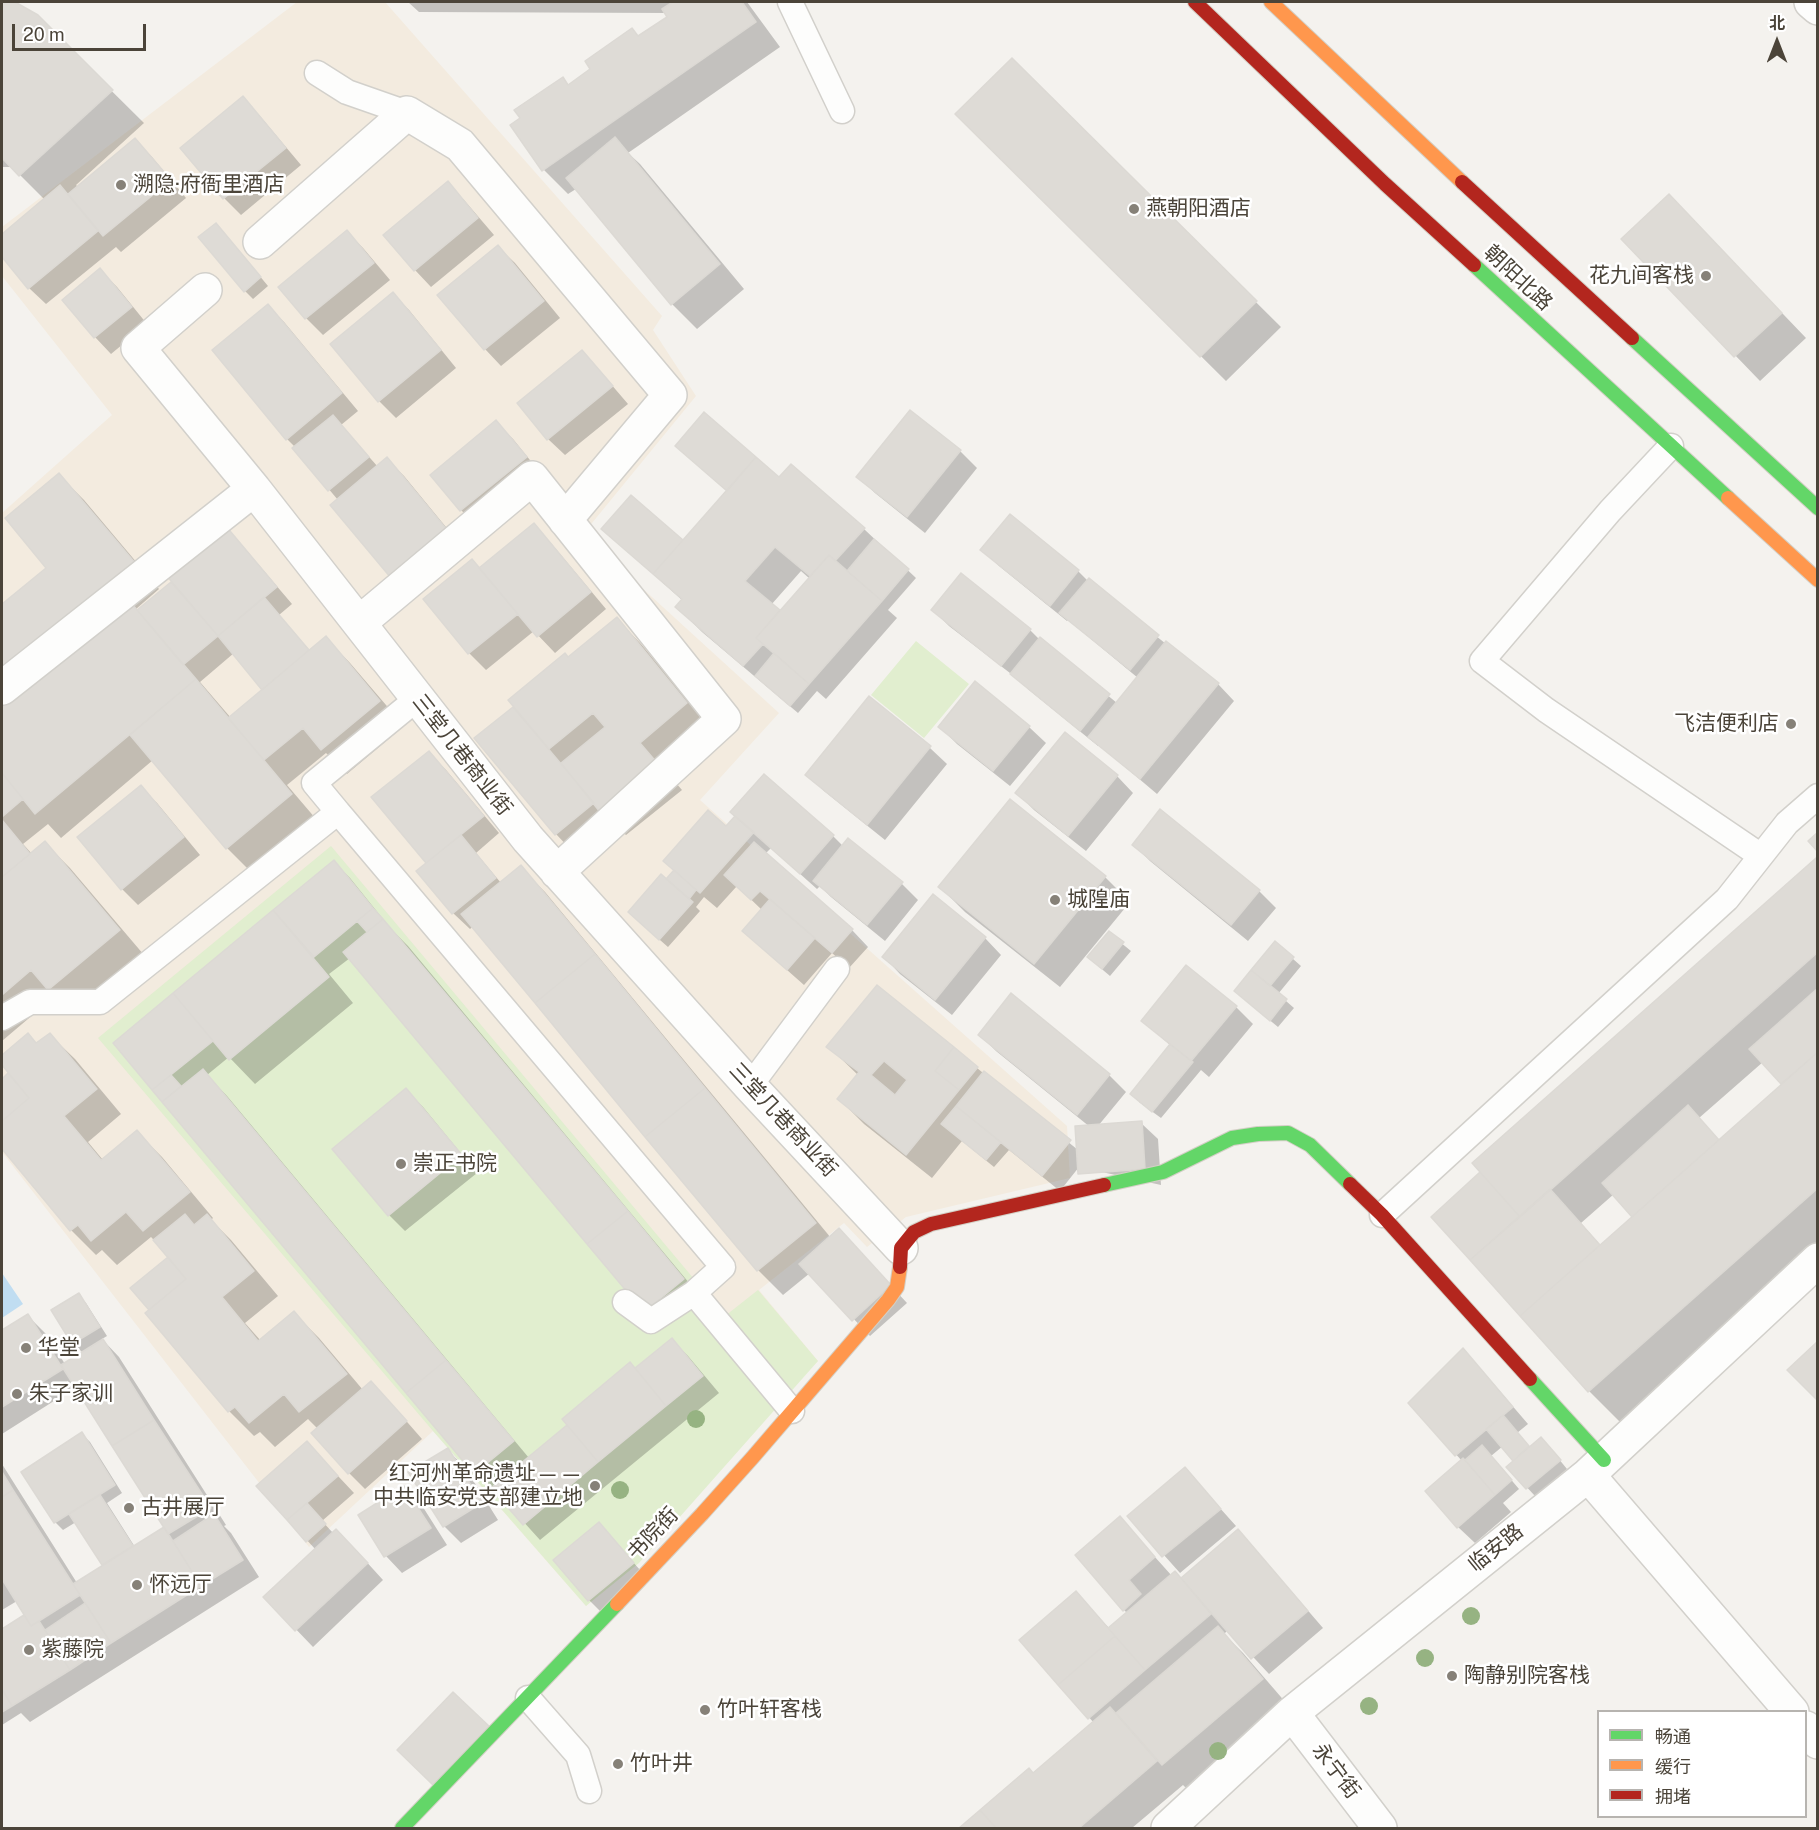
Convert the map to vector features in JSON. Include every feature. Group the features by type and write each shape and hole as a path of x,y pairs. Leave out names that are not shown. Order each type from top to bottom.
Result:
{"street":[{"name":"朝阳北路","path":"1195,2 1385,184 1818,580"},
{"name":"朝阳北路","path":"1271,2 1421,146 1818,508"},
{"path":"1811,2 1818,8"},
{"path":"260,242 407,113 460,146 670,395 565,520"},
{"name":"三堂几巷商业街","path":"205,290 138,348 254,489 528,839 750,1086 901,1248"},
{"path":"359,623 532,478 724,719 557,872"},
{"path":"2,688 254,489"},
{"path":"901,1248 914,1232 931,1224 1163,1172 1232,1138 1287,1133 1310,1145 1382,1215 1596,1467 1789,1710"},
{"name":"书院街","path":"402,1828 702,1514 888,1300 897,1287 901,1248"},
{"name":"临安路","path":"1168,1828 1292,1713 1596,1467 1818,1260"},
{"name":"永宁街","path":"1292,1713 1380,1828"},
{"path":"1807,1729 1818,1742"}],"lane":[{"path":"790,2 842,111"},
{"path":"317,73 347,92 407,113"},
{"path":"1671,446 1610,511 1482,661 1546,710 1761,856"},
{"path":"418,698 314,783 723,1267 694,1293 651,1321 626,1302"},
{"path":"1382,1215 1727,900 1787,823 1818,796"},
{"path":"2,1017 30,1002 100,1002 338,812"},
{"path":"750,1086 837,969"},
{"path":"694,1293 792,1411"},
{"path":"528,1698 578,1755 589,1791"}],"shaded area":[{"path":"297,2 385,2 662,316 653,330 696,396 583,534 779,713 700,800 1067,1126 1070,1178 906,1217 867,1247 844,1223 759,1290 818,1361 586,1606 433,1431 309,1547 2,1152 2,513 112,415 2,276 2,227"}],"green space":[{"path":"916,641 969,684 924,738 871,695"},
{"name":"崇正书院","path":"331,846 725,1316 758,1290 818,1361 639,1563 586,1606 433,1431 98,1038"}],"water":[{"path":"2,1273 23,1304 2,1318"}],"building":[{"path":"2,2 15,2 38,15 113,90 19,176 2,158"},
{"path":"673,2 742,2 756,22 542,171 510,125 520,118 514,110 563,77 568,85 590,69 585,61 632,28 638,36 667,17 662,9"},
{"path":"1012,58 1257,301 1200,357 955,114"},
{"path":"243,96 286,148 223,199 180,148"},
{"path":"615,137 720,264 671,305 566,178"},
{"path":"135,138 171,180 103,236 68,194"},
{"path":"448,181 478,218 414,271 383,235"},
{"path":"60,185 98,231 28,289 2,257 2,234"},
{"path":"1669,194 1782,313 1734,357 1621,239"},
{"path":"216,223 261,277 244,292 198,237"},
{"path":"347,230 374,263 305,319 278,287"},
{"path":"498,245 544,301 484,350 437,295"},
{"path":"100,268 132,307 94,338 62,300"},
{"path":"393,292 441,350 378,402 330,344"},
{"path":"268,304 342,393 286,440 212,350"},
{"path":"582,350 613,386 547,440 517,403"},
{"path":"910,410 961,450 907,517 856,477"},
{"path":"704,412 756,457 727,491 675,446"},
{"path":"333,415 369,457 328,491 292,448"},
{"path":"496,420 527,457 460,511 430,475"},
{"path":"387,457 448,531 391,578 330,505"},
{"path":"756,457 779,477 791,464 865,528 835,561 829,555 810,576 775,547 745,581 780,610 756,638 763,644 743,666 675,607 682,599 653,574"},
{"path":"59,473 136,564 2,674 2,604 46,568 5,518"},
{"path":"631,495 683,540 653,574 601,529"},
{"path":"1010,514 1079,570 1050,606 980,550"},
{"path":"534,523 591,592 537,637 479,568"},
{"path":"225,525 277,587 218,636 166,575"},
{"path":"874,539 909,569 882,601 847,571"},
{"path":"829,555 882,601 809,684 756,638"},
{"path":"472,559 518,614 468,654 423,599"},
{"path":"961,573 1031,629 1001,666 931,610"},
{"path":"1089,578 1159,635 1130,670 1059,613"},
{"path":"171,582 218,636 183,665 137,610"},
{"path":"126,597 196,679 35,814 2,773 2,701"},
{"path":"264,597 309,650 262,690 218,636"},
{"path":"617,617 687,703 640,743 658,764 600,812 561,763 605,727 593,713 549,749 508,700 565,653 568,657"},
{"path":"326,636 380,701 321,750 303,728 264,760 228,718"},
{"path":"1040,637 1110,694 1080,731 1010,674"},
{"path":"1166,641 1219,683 1140,779 1088,737"},
{"path":"774,653 809,684 790,706 755,676"},
{"path":"196,679 292,794 226,849 130,735"},
{"path":"975,681 1030,726 993,771 938,727"},
{"path":"869,696 931,746 867,825 805,775"},
{"path":"513,707 594,803 555,835 474,738"},
{"path":"1065,732 1118,775 1068,836 1015,793"},
{"path":"429,751 484,816 426,863 371,797"},
{"path":"2,773 23,799 2,817"},
{"path":"764,774 834,835 800,874 730,812"},
{"path":"141,785 184,837 121,890 77,837"},
{"path":"1010,799 1106,876 1034,964 938,887"},
{"path":"1160,809 1260,890 1231,925 1132,845"},
{"path":"708,810 726,826 735,816 754,832 700,893 663,861"},
{"path":"2,820 30,854 2,877"},
{"path":"1818,832 1818,852 1808,841"},
{"path":"461,835 496,878 452,914 416,871"},
{"path":"848,838 903,882 867,925 813,881"},
{"path":"45,841 120,930 48,990 31,970 2,995 2,877"},
{"path":"754,842 853,929 832,953 760,891 751,900 724,875"},
{"path":"1816,858 1818,860 1818,952 1520,1217 1472,1163"},
{"path":"334,860 373,908 314,957 273,910"},
{"path":"521,865 595,954 535,1003 461,914"},
{"path":"674,870 696,890 689,899 666,879"},
{"path":"661,874 693,902 659,940 628,912"},
{"path":"933,894 986,937 935,1000 882,957"},
{"path":"770,899 815,938 787,970 742,931"},
{"path":"373,908 383,919 367,932 357,921"},
{"path":"273,910 329,977 229,1060 173,993"},
{"path":"383,919 628,1211 587,1244 343,952"},
{"path":"1109,931 1124,942 1102,969 1087,957"},
{"path":"1275,941 1294,957 1270,986 1251,970"},
{"path":"595,954 705,1088 645,1137 535,1003"},
{"path":"1186,965 1237,1006 1191,1061 1141,1021"},
{"path":"1251,970 1287,999 1270,1021 1234,991"},
{"path":"877,985 954,1047 935,1071 959,1090 906,1155 837,1099 859,1072 826,1047","holes":["884,1061 907,1080 895,1095 871,1075"]},
{"path":"1818,988 1818,1052 1781,1084 1749,1049"},
{"path":"173,993 213,1041 152,1090 113,1043"},
{"path":"1011,993 1110,1074 1077,1115 978,1035"},
{"path":"28,1033 36,1043 50,1033 97,1089 64,1116 101,1160 137,1130 190,1192 143,1231 126,1212 91,1241 78,1225 70,1231 2,1149 2,1121 29,1098 2,1065 2,1055"},
{"path":"1170,1044 1193,1062 1152,1112 1130,1094"},
{"path":"954,1047 978,1067 959,1090 935,1071"},
{"path":"1818,1052 1818,1188 1588,1392 1520,1316"},
{"path":"203,1069 446,1360 406,1393 162,1102"},
{"path":"984,1071 1071,1140 1042,1176 956,1106"},
{"path":"8,1073 29,1098 2,1121 2,1079"},
{"path":"171,1075 181,1086 162,1102 152,1090"},
{"path":"406,1088 462,1155 388,1216 332,1149"},
{"path":"705,1088 816,1223 757,1271 645,1137"},
{"path":"1688,1105 1719,1140 1632,1217 1602,1183"},
{"path":"956,1106 1001,1142 986,1160 941,1124"},
{"path":"1142,1121 1145,1169 1078,1174 1075,1126"},
{"path":"1480,1172 1520,1217 1470,1260 1431,1217"},
{"path":"1550,1189 1600,1245 1520,1316 1470,1260"},
{"path":"628,1211 684,1279 644,1312 587,1244"},
{"path":"185,1214 194,1225 207,1214 254,1271 222,1297 258,1341 294,1311 347,1374 299,1412 284,1394 249,1423 235,1407 228,1412 145,1313 186,1279 153,1240"},
{"path":"839,1228 891,1285 852,1321 799,1264"},
{"path":"168,1257 186,1279 149,1310 130,1288"},
{"path":"79,1293 100,1327 72,1344 51,1310"},
{"name":"华堂","path":"28,1314 63,1369 2,1407 2,1330"},
{"path":"672,1338 703,1376 666,1406 635,1368"},
{"path":"103,1339 154,1420 112,1446 61,1365"},
{"path":"1818,1341 1818,1401 1787,1370"},
{"path":"1463,1348 1513,1407 1455,1456 1408,1403"},
{"path":"446,1360 514,1441 474,1474 406,1393"},
{"path":"630,1362 666,1406 598,1462 562,1419"},
{"path":"371,1381 407,1421 348,1474 311,1433"},
{"path":"1503,1415 1529,1446 1513,1461 1486,1429"},
{"path":"154,1420 211,1508 168,1534 112,1446"},
{"path":"567,1425 598,1462 523,1525 491,1488"},
{"path":"82,1432 115,1485 54,1523 21,1472"},
{"path":"1541,1437 1561,1460 1526,1489 1506,1467"},
{"path":"307,1441 338,1476 287,1520 256,1486"},
{"path":"1482,1445 1512,1480 1495,1495 1465,1460"},
{"path":"448,1448 482,1503 443,1527 408,1472"},
{"path":"1463,1458 1495,1495 1457,1528 1425,1491"},
{"path":"1185,1467 1221,1509 1162,1557 1127,1516"},
{"path":"2,1472 13,1490 2,1497"},
{"path":"404,1486 431,1528 384,1557 358,1515"},
{"path":"13,1490 80,1595 31,1626 2,1579 2,1497"},
{"path":"100,1495 133,1546 102,1565 69,1514"},
{"path":"307,1503 326,1524 306,1542 287,1520"},
{"path":"214,1514 243,1560 201,1586 173,1541"},
{"path":"1120,1516 1155,1557 1129,1580 1141,1594 1123,1611 1075,1555"},
{"path":"599,1522 634,1563 588,1601 553,1560"},
{"name":"怀远厅","path":"164,1527 201,1586 111,1643 73,1584"},
{"path":"336,1529 368,1563 295,1631 263,1597"},
{"path":"1238,1529 1308,1611 1251,1659 1181,1578"},
{"path":"1175,1571 1211,1614 1145,1670 1108,1628"},
{"path":"1076,1591 1115,1636 1058,1685 1019,1640"},
{"path":"85,1603 111,1643 70,1670 45,1630"},
{"name":"紫藤院","path":"24,1615 31,1626 39,1621 70,1670 12,1706 2,1689 2,1629"},
{"path":"1218,1626 1263,1679 1162,1765 1116,1713"},
{"path":"1115,1636 1145,1670 1088,1719 1058,1685"},
{"path":"2,1689 12,1706 2,1712"},
{"path":"453,1692 490,1727 433,1785 397,1750"},
{"path":"1110,1707 1157,1761 1079,1828 996,1828 980,1810 1029,1768 1033,1773"},
{"path":"980,1810 996,1828 959,1828"}],"traffic: fast":[{"path":"1474,265 1728,498"},
{"path":"1632,338 1818,508"},
{"path":"1104,1185 1163,1172 1232,1138 1288,1133 1310,1145 1350,1184"},
{"path":"1530,1379 1604,1460"},
{"path":"402,1828 617,1604"}],"traffic: slow":[{"path":"1271,2 1462,182"},
{"path":"1728,498 1818,580"},
{"path":"617,1604 753,1457 888,1300 897,1287 900,1267"}],"traffic: jam":[{"path":"1195,2 1385,184 1474,265"},
{"path":"1462,182 1632,338"},
{"path":"1350,1184 1382,1215 1530,1379"},
{"path":"900,1267 901,1248 914,1232 931,1224 1104,1185"}],"place":[{"name":"溯隐·府衙里酒店","path":"121,185"},
{"name":"燕朝阳酒店","path":"1134,209"},
{"name":"花九间客栈","path":"1706,276"},
{"name":"飞洁便利店","path":"1791,724"},
{"name":"城隍庙","path":"1055,900"},
{"name":"崇正书院","path":"401,1164"},
{"name":"华堂","path":"26,1348"},
{"name":"朱子家训","path":"17,1394"},
{"name":"红河州革命遗址—— 中共临安党支部建立地","path":"595,1486"},
{"name":"古井展厅","path":"129,1508"},
{"name":"怀远厅","path":"137,1585"},
{"name":"紫藤院","path":"29,1650"},
{"name":"陶静别院客栈","path":"1452,1676"},
{"name":"竹叶轩客栈","path":"705,1710"},
{"name":"竹叶井","path":"618,1764"}]}
